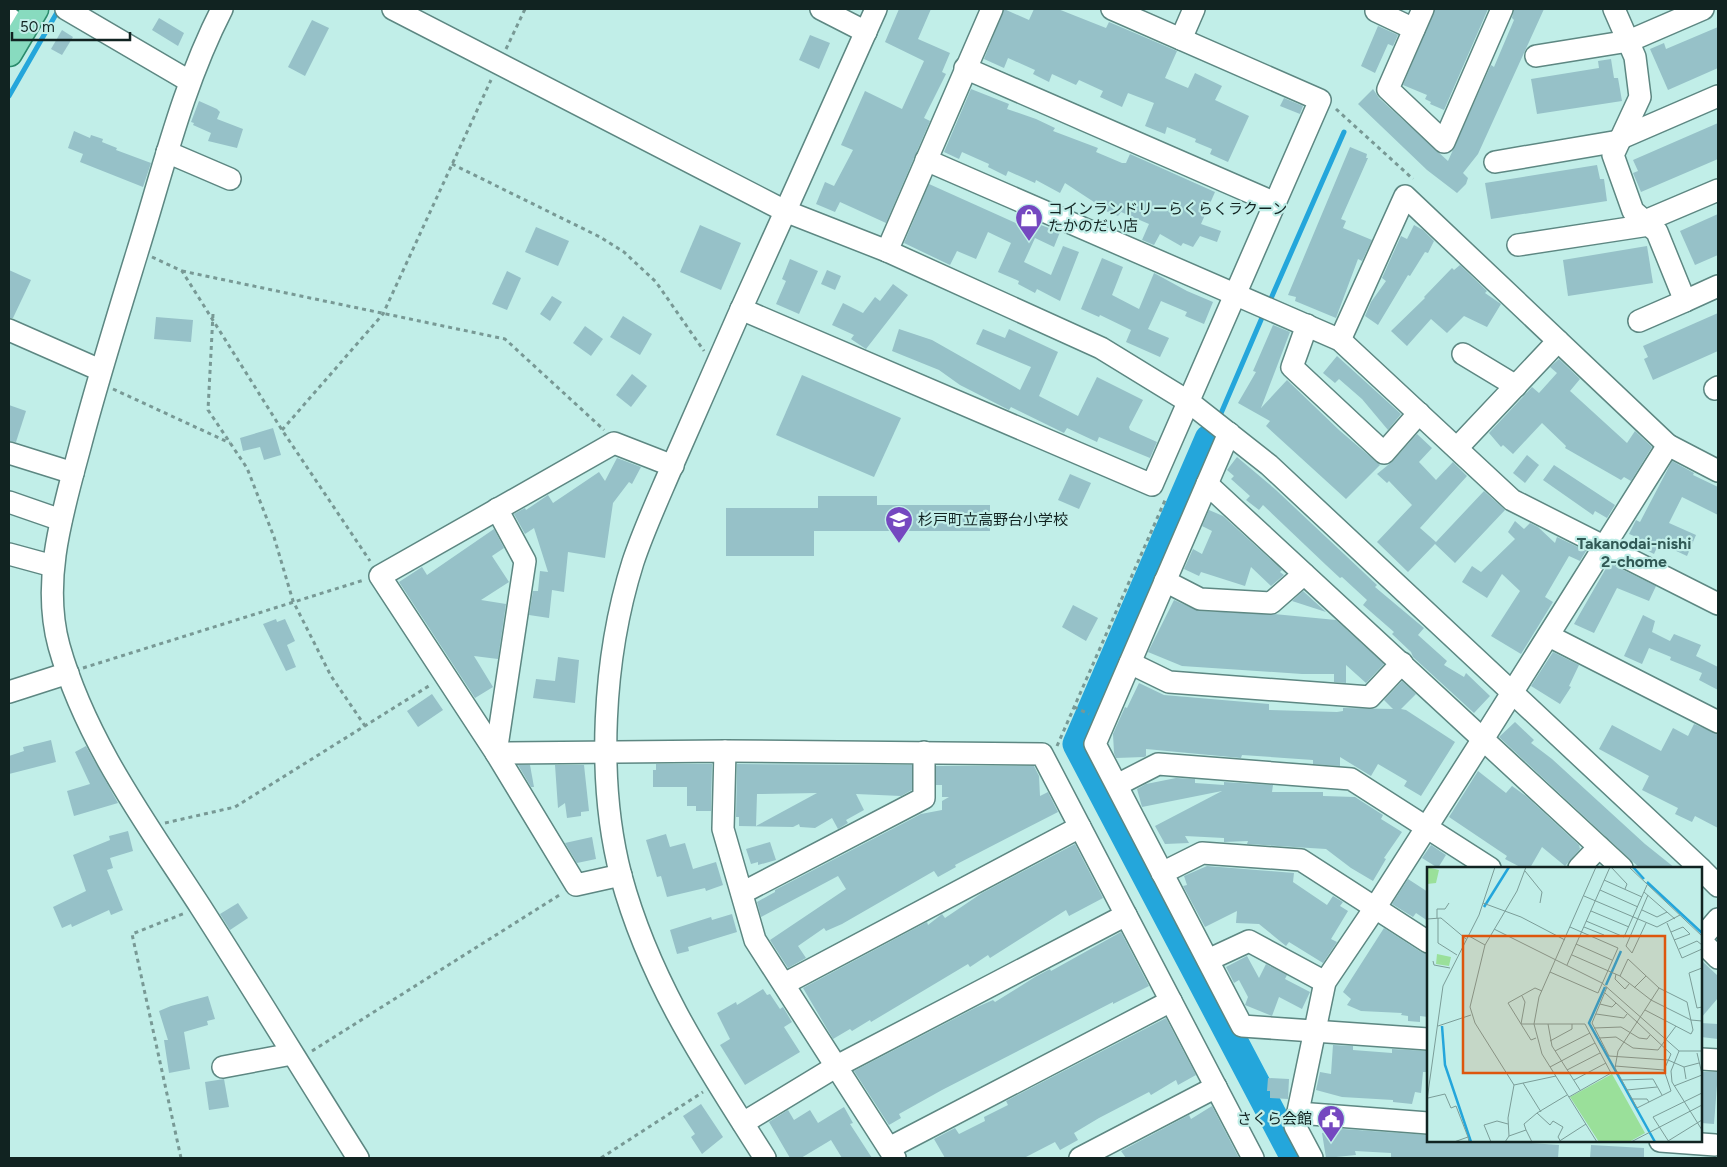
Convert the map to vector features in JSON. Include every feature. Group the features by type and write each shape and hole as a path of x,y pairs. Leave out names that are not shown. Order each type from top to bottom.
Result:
{"main road":[{"path":"9,53 22,19"}],"street":[{"path":"66,9 189,81"},
{"path":"222,9 189,81 98,376 61,520 53,566 53,610 58,644 97,743 147,827 200,906 358,1158"},
{"path":"393,9 498,65 785,211 886,251 1101,348 1189,402 1269,464 1513,691 1698,867"},
{"path":"821,9 866,32"},
{"path":"765,1158 672,1008 636,922 621,875 609,796 606,751 607,710 619,615 633,562 716,364 876,9"},
{"path":"886,251 992,9"},
{"path":"741,309 1152,485 1320,100 1112,9"},
{"path":"1181,39 1194,9"},
{"path":"1423,9 1388,89 1444,142 1502,9"},
{"path":"1614,9 1635,56 1640,97 1613,155 1633,211 1657,232 1685,300"},
{"path":"1536,56 1629,41 1703,9"},
{"path":"1374,10 1414,29"},
{"path":"965,68 1275,203"},
{"path":"1495,162 1620,140 1718,96"},
{"path":"166,152 230,179"},
{"path":"926,160 1340,340 1512,500 1718,604"},
{"path":"1518,245 1647,223 1718,190"},
{"path":"1340,340 1405,196 1668,445 1718,471"},
{"path":"1639,321 1718,286"},
{"path":"1307,325 1292,367 1384,452 1419,413"},
{"path":"9,330 98,376"},
{"path":"1457,448 1558,341"},
{"path":"1463,354 1516,386"},
{"path":"1229,433 1096,744 1242,1026 1427,1039"},
{"path":"621,875 576,885 496,753 380,576 614,443 672,466"},
{"path":"1312,1158 1295,1126 1325,982 1375,908 1549,636 1668,445"},
{"path":"9,453 73,473"},
{"path":"1207,484 1621,867"},
{"path":"9,502 61,520"},
{"path":"496,753 525,561 497,509"},
{"path":"9,554 53,566"},
{"path":"1165,581 1200,598 1271,603 1304,574"},
{"path":"1549,636 1718,722"},
{"path":"1130,664 1169,682 1370,697 1402,664"},
{"path":"9,692 68,673"},
{"path":"496,753 725,751 1042,754 1253,1158"},
{"path":"725,751 723,829 756,940 892,1153 1171,1001"},
{"path":"742,893 924,798 924,752"},
{"path":"1117,785 1158,764 1351,780 1488,867"},
{"path":"784,984 1080,828"},
{"path":"1580,867 1599,847"},
{"path":"1162,873 1202,853 1301,860 1427,941"},
{"path":"1702,871 1718,886"},
{"path":"743,1123 837,1066 1126,915"},
{"path":"1702,939 1718,919"},
{"path":"1208,960 1249,941 1325,982"},
{"path":"1702,941 1718,958"},
{"path":"223,1067 295,1057"},
{"path":"1702,1059 1718,1060"},
{"path":"1080,1158 1216,1087"},
{"path":"1298,1113 1427,1123"},
{"path":"1669,1142 1716,1147"}],"path":[{"path":"282,430 383,314 524,9"},
{"path":"1333,117 1337,108"},
{"path":"452,164 600,237 624,252 656,282 696,344 716,364"},
{"path":"138,250 182,271 505,339 609,434 614,443"},
{"path":"68,673 293,601 380,576 282,430 182,271"},
{"path":"213,314 208,410 211,418 231,443 247,468 279,553 293,601 331,676 365,726"},
{"path":"98,376 231,443"},
{"path":"1062,755 1057,746 1168,493"},
{"path":"147,827 235,807 446,675"},
{"path":"295,1057 576,885"},
{"path":"181,1158 132,934 200,906"},
{"path":"601,1158 717,1083"}],"building":[{"path":"899,9 931,9 918,39 950,53 942,72 946,74 924,118 930,121 886,223 840,202 835,212 816,204 825,182 834,186 853,150 841,145 865,91 902,109 924,61 885,42"},
{"path":"1004,9 1029,20 1034,9 1058,9 1106,28 1109,22 1177,51 1165,78 1188,88 1195,73 1222,86 1215,100 1249,116 1228,162 1210,154 1212,149 1195,142 1196,139 1167,127 1165,134 1145,126 1154,103 1128,93 1122,107 1100,97 1103,91 1079,80 1076,85 1052,74 1049,82 1033,74 1035,70 1008,58 1004,68 984,59"},
{"path":"1435,9 1488,9 1444,110 1430,104 1431,102 1425,99 1427,95 1403,85"},
{"path":"1514,9 1544,9 1478,154 1463,173 1468,178 1466,184 1457,193 1427,170 1358,104 1373,89 1379,98 1448,161 1491,65 1494,67 1514,20 1512,18"},
{"path":"159,18 184,33 178,46 152,30"},
{"path":"312,20 329,28 305,76 288,67"},
{"path":"1378,26 1398,35 1393,46 1388,44 1375,73 1361,66"},
{"path":"1718,27 1718,68 1668,90 1650,49 1664,43 1666,49"},
{"path":"62,30 73,37 62,55 51,49"},
{"path":"810,35 830,43 819,69 799,60"},
{"path":"1611,59 1614,78 1618,78 1622,101 1537,114 1531,79 1599,68 1598,61"},
{"path":"971,89 1009,104 1007,109 1036,119 1055,128 1053,131 1098,148 1096,152 1122,163 1126,163 1130,154 1215,192 1201,224 1221,231 1217,242 1200,236 1193,247 1183,243 1181,246 1160,234 1154,245 1142,240 1149,224 1121,212 1118,216 1096,207 1097,204 1065,183 1060,193 1036,180 1035,183 1008,171 1006,176 988,167 989,164 962,152 959,159 944,152"},
{"path":"1284,98 1303,106 1300,114 1280,106"},
{"path":"199,101 220,112 217,119 243,129 237,148 208,141 211,133 193,125 194,123 191,122"},
{"path":"1718,123 1718,159 1641,192 1633,173 1638,171 1633,160"},
{"path":"74,131 90,138 91,135 103,139 102,142 117,148 116,150 151,163 143,187 80,162 83,154 68,148"},
{"path":"1350,147 1367,154 1366,158 1368,158 1341,219 1346,221 1343,228 1372,240 1362,261 1358,259 1336,318 1295,301 1296,297 1288,295"},
{"path":"1597,165 1600,179 1604,179 1607,201 1491,219 1485,183"},
{"path":"929,184 1020,225 1021,223 1025,225 1027,220 1060,232 1054,247 1035,238 1024,262 1051,275 1063,246 1079,252 1060,301 1037,289 1035,293 1018,284 1019,281 998,272 1011,243 988,232 976,259 957,251 950,265 904,243"},
{"path":"1718,214 1718,255 1695,265 1680,231"},
{"path":"700,225 741,243 721,290 680,272"},
{"path":"1414,225 1423,230 1434,241 1428,253 1425,252 1410,276 1408,275 1378,325 1365,316 1371,302 1386,281 1382,278 1401,236 1407,239"},
{"path":"536,227 569,241 558,266 525,252"},
{"path":"1647,246 1653,283 1568,296 1563,260"},
{"path":"1102,258 1123,267 1112,295 1139,309 1154,273 1187,291 1213,302 1204,324 1185,316 1187,312 1161,301 1148,329 1169,338 1160,357 1126,342 1131,330 1100,315 1099,317 1081,309"},
{"path":"790,259 818,271 799,314 776,304 786,281 782,279"},
{"path":"1460,265 1487,291 1485,293 1501,304 1487,327 1464,316 1447,333 1431,319 1407,346 1391,331 1452,268 1454,270"},
{"path":"9,270 31,280 13,318 9,318"},
{"path":"827,270 841,276 835,290 821,284"},
{"path":"507,271 521,278 507,310 492,304"},
{"path":"893,284 908,295 866,349 851,339 854,335 832,325 843,303 863,313 875,297 880,301"},
{"path":"552,296 562,302 550,321 540,314"},
{"path":"1718,313 1718,351 1653,380 1644,359 1648,357 1643,346"},
{"path":"623,316 652,334 640,355 610,337"},
{"path":"156,317 193,320 191,342 154,339"},
{"path":"1273,325 1290,332 1261,408 1287,380 1339,430 1380,465 1346,499 1266,426 1270,421 1238,403 1256,372 1253,371"},
{"path":"585,326 603,339 591,356 573,343"},
{"path":"899,329 932,340 1020,390 1031,367 976,344 983,329 1005,338 1009,329 1058,352 1039,396 1078,416 1097,377 1143,400 1129,427 1130,430 1157,442 1150,458 1099,437 1097,442 1067,428 1064,433 1011,407 1009,410 960,385 939,370 892,351"},
{"path":"1337,356 1401,414 1388,430 1362,399 1339,379 1335,383 1323,373"},
{"path":"1559,359 1580,379 1570,391 1627,443 1635,431 1652,447 1631,481 1624,477 1621,480 1565,448 1566,446 1542,423 1513,454 1503,445 1501,447 1489,433 1532,387 1539,393 1557,373 1550,367"},
{"path":"632,374 647,386 631,407 616,395"},
{"path":"802,375 901,418 874,477 776,435"},
{"path":"9,405 26,411 16,442 9,441"},
{"path":"273,428 281,455 264,460 260,447 243,451 240,438"},
{"path":"1417,434 1432,448 1419,462 1436,480 1453,462 1467,476 1420,528 1436,542 1484,491 1505,510 1455,563 1435,544 1408,572 1377,542 1412,505 1389,481 1387,483 1377,474 1393,461"},
{"path":"1527,455 1539,465 1525,483 1513,473"},
{"path":"1237,457 1276,490 1377,585 1375,587 1424,628 1418,635 1447,661 1444,665 1464,677 1466,673 1490,696 1474,713 1413,657 1411,652 1392,634 1394,632 1363,605 1367,600 1342,577 1340,578 1263,505 1259,510 1246,500 1250,496 1231,479 1234,476 1227,470"},
{"path":"617,458 641,467 632,484 629,482 613,503 605,558 568,552 564,592 552,590 549,618 529,615 533,591 538,591 540,571 548,572 534,528 525,534 514,514 525,508 526,510 548,495 553,503 599,472 605,481"},
{"path":"1672,461 1694,473 1693,475 1718,487 1718,515 1682,497 1669,523 1696,535 1687,556 1659,543 1654,554 1640,547 1641,544 1632,540 1634,536 1629,534 1636,520 1640,522"},
{"path":"1554,465 1615,505 1607,518 1595,511 1593,515 1543,480"},
{"path":"1070,474 1091,483 1079,509 1058,500"},
{"path":"818,496 877,496 877,505 990,505 990,531 814,531 814,556 726,556 726,508 818,508"},
{"path":"1209,510 1223,516 1282,570 1280,572 1284,575 1271,586 1251,567 1245,586 1201,572 1199,576 1184,569 1193,549 1202,554 1212,531 1202,526"},
{"path":"1515,521 1524,529 1530,523 1538,527 1555,543 1557,537 1586,551 1580,561 1569,556 1545,597 1553,602 1521,654 1491,636 1520,591 1502,574 1487,598 1462,582 1472,566 1481,572 1515,539 1508,532"},
{"path":"494,529 504,548 492,556 509,582 481,600 506,604 498,659 474,656 493,687 475,698 399,582 422,567 427,575"},
{"path":"1609,563 1656,586 1649,601 1617,588 1594,633 1574,624"},
{"path":"1303,591 1326,612 1292,601"},
{"path":"1174,600 1199,611 1274,614 1336,620 1384,664 1366,683 1346,665 1346,683 1334,682 1334,674 1302,674 1182,666 1148,652"},
{"path":"1073,605 1098,618 1086,641 1062,627"},
{"path":"1643,615 1655,621 1652,632 1670,641 1674,634 1701,645 1696,656 1718,667 1718,690 1699,680 1702,673 1670,660 1671,657 1649,648 1642,664 1624,656"},
{"path":"276,619 277,622 285,619 295,641 287,645 296,667 286,671 263,624"},
{"path":"1553,652 1579,665 1569,686 1571,687 1560,704 1531,686"},
{"path":"558,657 579,660 575,703 533,698 536,679 555,681"},
{"path":"1402,681 1416,694 1401,709 1406,710 1455,742 1421,796 1404,786 1407,781 1378,764 1371,776 1340,757 1340,766 1313,764 1313,760 1242,755 1241,758 1146,749 1146,756 1144,757 1116,758 1114,753 1113,734 1125,707 1127,708 1139,683 1164,695 1269,704 1269,710 1337,712 1343,711 1343,708 1393,709 1384,700"},
{"path":"432,694 443,710 418,727 407,711"},
{"path":"1515,722 1534,740 1531,743 1552,759 1645,844 1674,867 1639,867 1499,737"},
{"path":"1694,724 1718,734 1718,828 1695,816 1692,822 1675,814 1678,808 1642,790 1649,776 1599,749 1612,725 1661,751 1673,728 1688,736"},
{"path":"51,740 56,762 9,774 9,756 24,751 23,747"},
{"path":"86,746 118,803 74,816 67,791 90,784 75,752"},
{"path":"656,764 712,764 711,811 696,811 696,806 687,806 687,787 653,787 653,770 656,770"},
{"path":"737,764 912,765 912,790 901,796 856,794 864,810 846,820 848,823 838,829 832,818 815,828 800,827 799,824 793,827 739,826 739,817 736,817","holes":["817,793 756,826 757,794"]},
{"path":"518,765 530,765 534,787 531,787"},
{"path":"555,765 584,765 589,811 581,812 581,816 567,818 565,803 558,808"},
{"path":"936,766 1034,766 1039,776 1040,796 1048,792 1058,812 955,865 956,867 938,877 934,871 842,924 826,931 824,928 798,946 806,958 788,968 770,940 846,889 838,876 761,917 757,902 775,892 775,890 921,814 942,810 942,801 949,797 942,797 942,785 936,785"},
{"path":"1478,771 1506,793 1512,786 1526,796 1579,845 1580,849 1565,866 1542,847 1531,867 1520,867 1505,859 1507,856 1449,817"},
{"path":"1176,778 1195,779 1195,783 1224,785 1224,782 1273,785 1272,792 1323,792 1323,796 1355,797 1383,815 1381,819 1402,832 1384,858 1386,859 1373,881 1351,868 1326,849 1247,844 1248,841 1224,842 1224,838 1185,836 1189,843 1165,844 1155,826 1222,791 1142,807 1137,789 1146,784"},
{"path":"128,831 133,851 110,858 113,868 107,870 123,910 111,915 109,910 72,927 71,924 62,928 53,907 86,891 73,855 110,840 109,836"},
{"path":"666,834 670,847 685,843 693,869 716,862 723,885 706,891 705,888 667,897 661,876 657,877 646,840"},
{"path":"592,837 596,859 577,863 565,843"},
{"path":"770,842 776,860 758,865 758,862 751,864 746,849"},
{"path":"1075,844 1103,898 1069,916 1066,910 990,958 988,955 970,967 968,964 871,1022 870,1020 852,1031 850,1029 833,1039 803,988 927,922 928,925 942,914 945,918 982,893"},
{"path":"1431,845 1446,855 1439,867 1422,858"},
{"path":"1207,866 1294,873 1293,882 1327,905 1333,896 1343,902 1340,906 1348,911 1331,939 1337,942 1323,963 1289,942 1286,946 1259,924 1236,923 1237,911 1205,927 1183,886 1187,885 1184,876"},
{"path":"1408,879 1427,891 1427,920 1416,913 1413,917 1392,904"},
{"path":"238,903 248,918 230,930 220,914"},
{"path":"732,914 737,932 688,947 689,951 677,954 670,930 711,917 712,920"},
{"path":"1384,928 1421,952 1427,954 1427,1017 1420,1016 1420,1022 1408,1021 1408,1016 1401,1015 1402,1013 1361,1011 1347,1005 1351,999 1343,992"},
{"path":"1121,932 1149,986 1113,1004 1113,1002 942,1090 899,1114 901,1118 889,1125 854,1071 975,1008 993,1000 995,1002 1035,977 1050,969 1051,971"},
{"path":"1247,956 1259,978 1266,964 1287,975 1285,979 1310,992 1302,1009 1279,997 1272,1016 1245,1005 1248,997 1239,980 1234,983 1226,967"},
{"path":"1702,961 1718,976 1718,998 1702,1017"},
{"path":"763,989 767,995 770,994 780,1009 783,1007 792,1022 784,1027 800,1052 745,1085 720,1045 730,1039 717,1013 736,1002 737,1005"},
{"path":"208,996 215,1019 207,1021 208,1025 184,1032 190,1069 169,1073 164,1040 168,1040 159,1011"},
{"path":"1166,1018 1196,1075 1178,1085 1176,1080 1151,1095 1149,1092 1099,1118 1074,1133 1078,1140 1060,1150 1055,1142 1024,1158 945,1158 934,1139 955,1128 959,1134 985,1121 984,1117 1008,1105 1006,1101"},
{"path":"1702,1023 1718,1024 1718,1039 1702,1037"},
{"path":"1333,1045 1353,1046 1353,1050 1392,1053 1392,1049 1427,1051 1427,1072 1423,1072 1421,1093 1415,1092 1412,1104 1393,1102 1393,1100 1342,1097 1316,1090 1320,1072 1331,1074"},
{"path":"1702,1072 1718,1072 1714,1124 1702,1123"},
{"path":"1268,1078 1289,1079 1288,1099 1270,1098 1270,1091 1267,1091"},
{"path":"224,1079 229,1107 209,1110 205,1082"},
{"path":"701,1104 723,1137 702,1154 691,1137 695,1134 683,1116"},
{"path":"1212,1106 1239,1158 1126,1158 1121,1151 1189,1115 1191,1119"},
{"path":"844,1107 853,1123 850,1124 872,1158 842,1158 831,1140 801,1158 790,1158 769,1122 788,1110 794,1120 810,1110 818,1123"},
{"path":"1343,1129 1427,1135 1427,1142 1516,1142 1559,1145 1558,1158 1391,1158 1391,1153 1355,1151 1356,1155 1326,1158 1322,1133"},
{"path":"1591,1145 1644,1148 1644,1158 1590,1158"}],"waterway":[{"path":"9,96 59,9"},
{"path":"1269,303 1344,132"},
{"path":"1219,418 1264,313"},
{"path":"1209,439 1214,428"},
{"path":"1209,439 1077,744 1295,1158"}],"place":[{"name":"コインランドリーらくらくラクーン たかのだい店","path":"1029,242"},
{"name":"杉戸町立高野台小学校","path":"899,544"},
{"name":"さくら会館","path":"1331,1143"}],"district":[{"name":"Takanodai-nishi 2-chome","path":"1634,552"}]}
